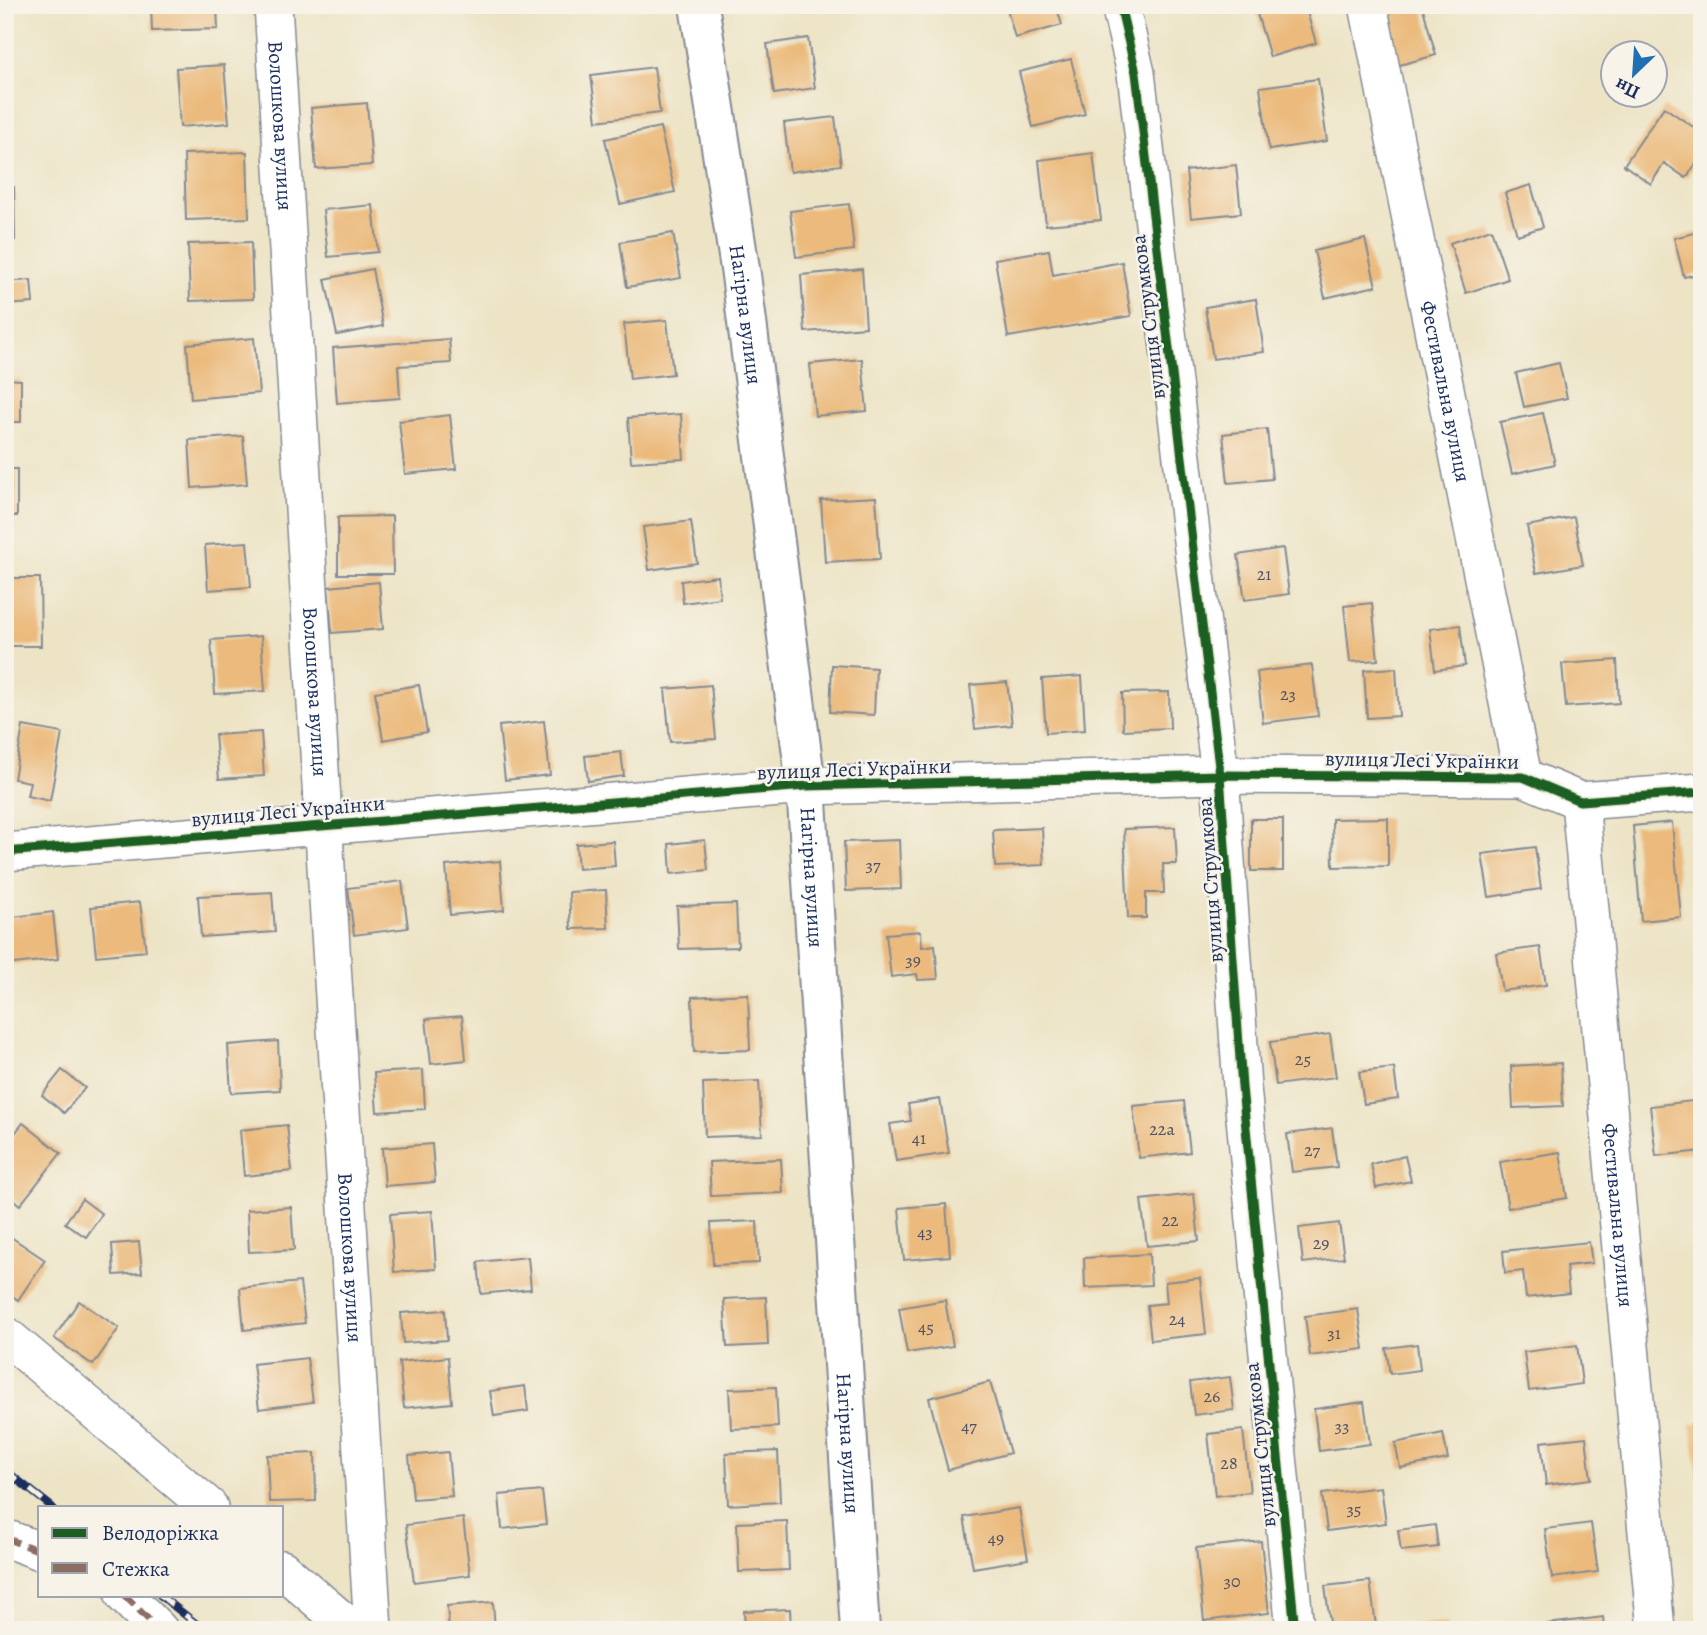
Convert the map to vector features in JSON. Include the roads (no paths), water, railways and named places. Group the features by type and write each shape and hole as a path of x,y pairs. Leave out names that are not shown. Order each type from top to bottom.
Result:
{"street":[{"name":"Волошкова вулиця","path":"273,5 373,1630"},
{"name":"Нагірна вулиця","path":"699,5 741,275 806,786 860,1630"},
{"name":"вулиця Струмкова","path":"1120,5 1136,73 1220,775 1242,1087 1295,1630"},
{"name":"Фестивальна вулиця","path":"1368,5 1523,777"},
{"name":"вулиця Лесі Українки","path":"5,852 806,786 1220,775 1523,777 1580,801 1702,792"},
{"name":"Фестивальна вулиця","path":"1580,801 1656,1630"},
{"path":"5,1335 208,1506"},
{"path":"5,1538 38,1550"},
{"path":"284,1571 353,1630"},
{"path":"125,1596 159,1630"}],"railway":[{"path":"5,1470 51,1506"},
{"path":"161,1596 204,1630"}]}
